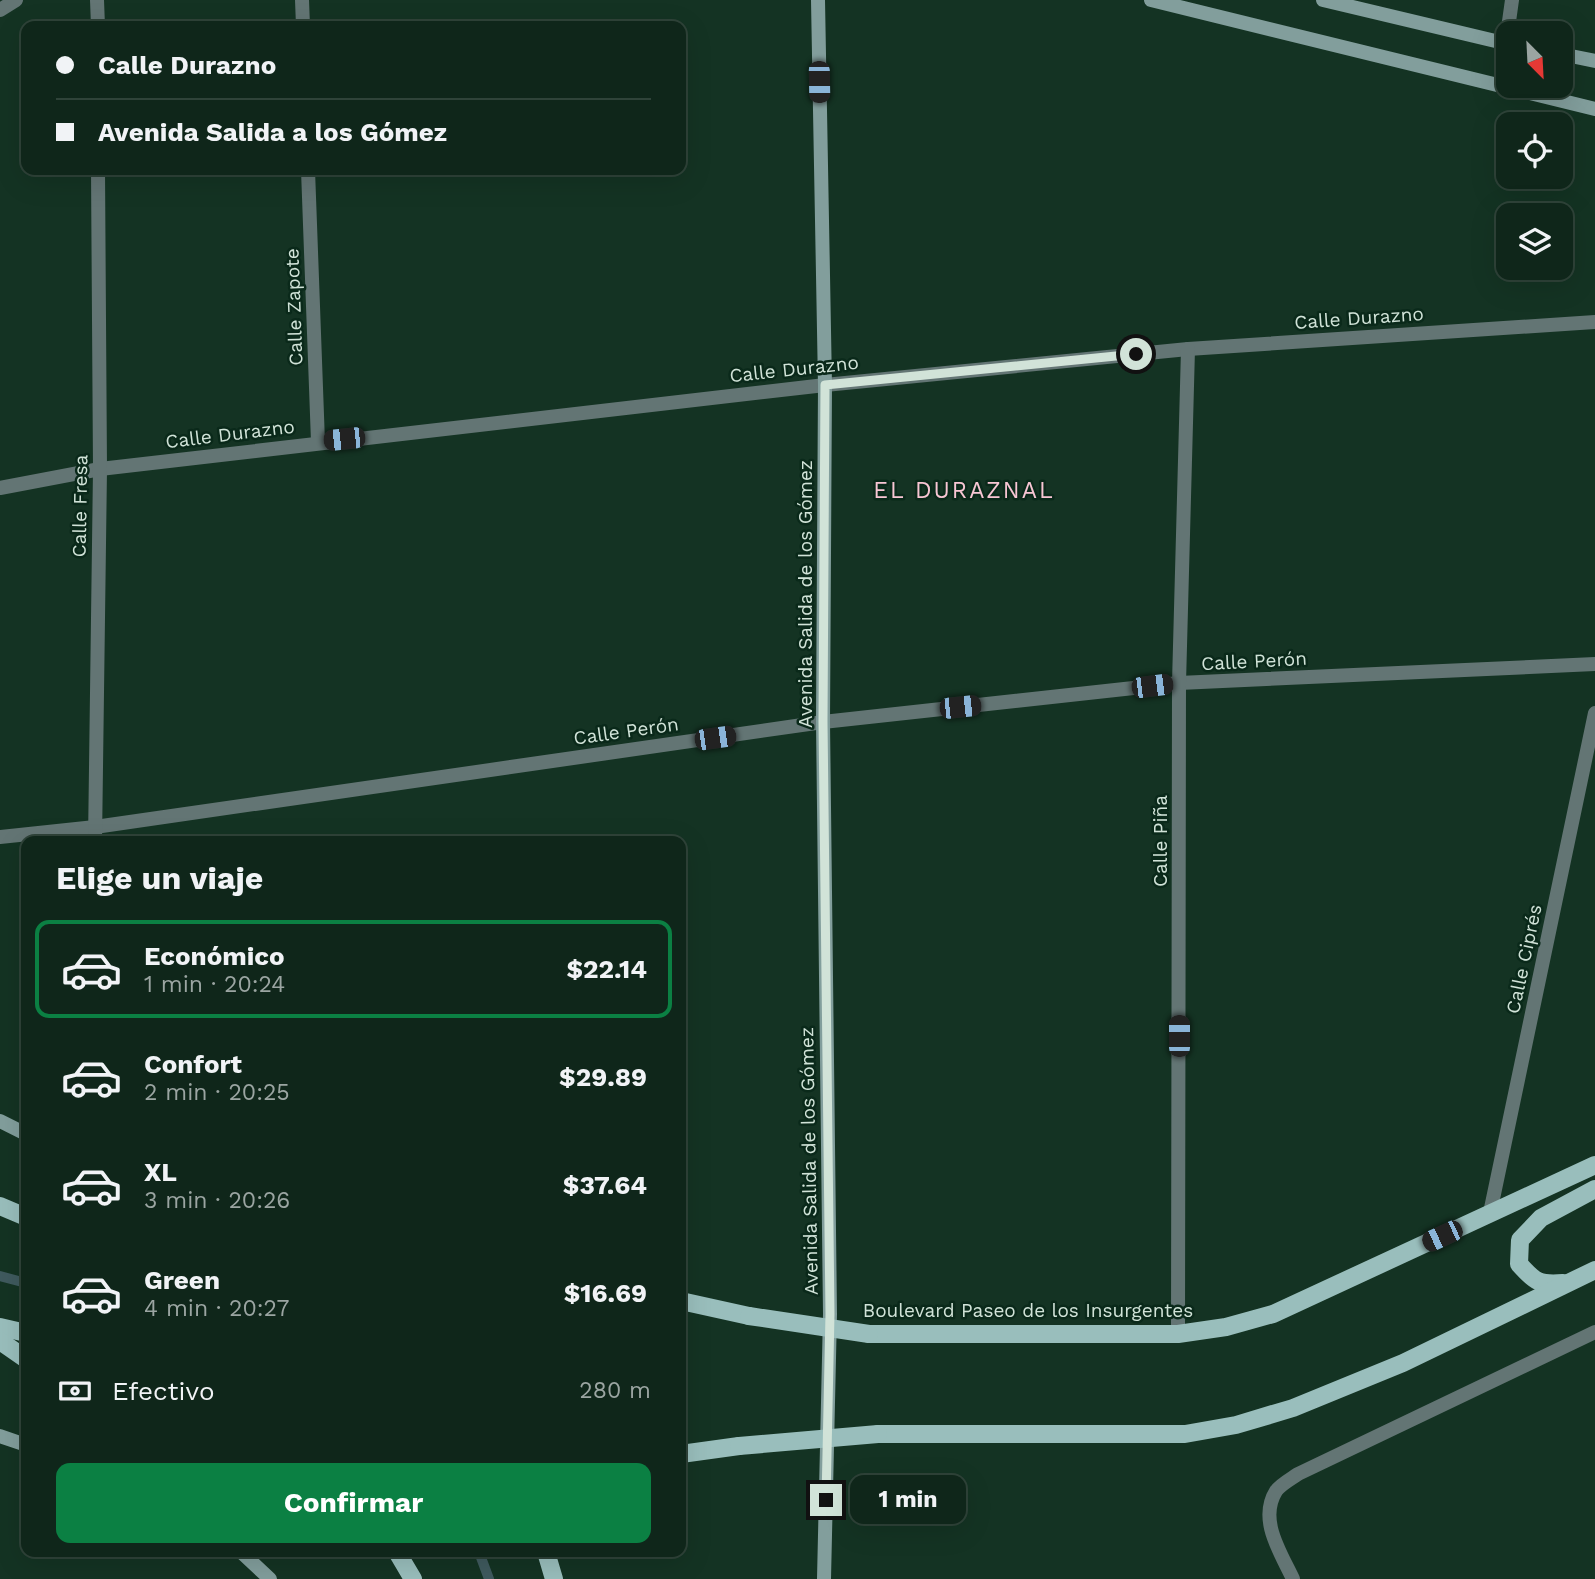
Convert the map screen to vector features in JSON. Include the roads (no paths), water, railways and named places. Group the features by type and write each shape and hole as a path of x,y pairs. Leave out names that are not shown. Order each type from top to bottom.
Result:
{"main road":[{"name":"Boulevard Paseo de los Insurgentes","path":"686,1302 749,1316 869,1334 1178,1334 1226,1327 1273,1314 1595,1165"},
{"path":"1570,1283 1548,1284 1534,1281 1519,1264 1520,1240 1541,1218 1595,1189"},
{"path":"0,1206 21,1215"},
{"path":"686,1453 878,1434 1185,1434 1236,1425 1293,1408 1403,1363 1595,1270"},
{"path":"0,1327 21,1333"},
{"path":"0,1341 21,1356"},
{"path":"400,1557 413,1579"},
{"path":"547,1557 554,1579"}],"street":[{"path":"0,10 16,0"},
{"path":"97,0 98,21"},
{"path":"302,0 303,21"},
{"name":"Avenida Salida de los Gómez","path":"818,0 825,385 823,722 830,1314 824,1579"},
{"path":"1151,0 1595,109"},
{"path":"1324,0 1496,40"},
{"path":"1510,21 1512,0"},
{"path":"1573,56 1595,61"},
{"name":"Calle Fresa","path":"95,834 100,469 98,175"},
{"name":"Calle Zapote","path":"308,175 318,442"},
{"name":"Calle Durazno","path":"0,488 100,469 825,385 1188,349 1595,322"},
{"name":"Calle Piña","path":"1178,1334 1179,683 1188,349"},
{"name":"Calle Perón","path":"32,836 95,834 823,722 1179,683 1595,664"},
{"name":"Calle Ciprés","path":"1490,1213 1595,713"},
{"name":"Calle Perón","path":"0,837 21,836"},
{"path":"0,1121 21,1132"},
{"path":"1293,1579 1272,1535 1269,1512 1277,1490 1298,1474 1595,1332"},
{"path":"0,1436 21,1443"},
{"path":"246,1557 270,1579"}],"waterway":[{"path":"0,1276 21,1282"},
{"path":"481,1557 489,1579"}],"district":[{"name":"EL DURAZNAL","path":"964,490"}]}
